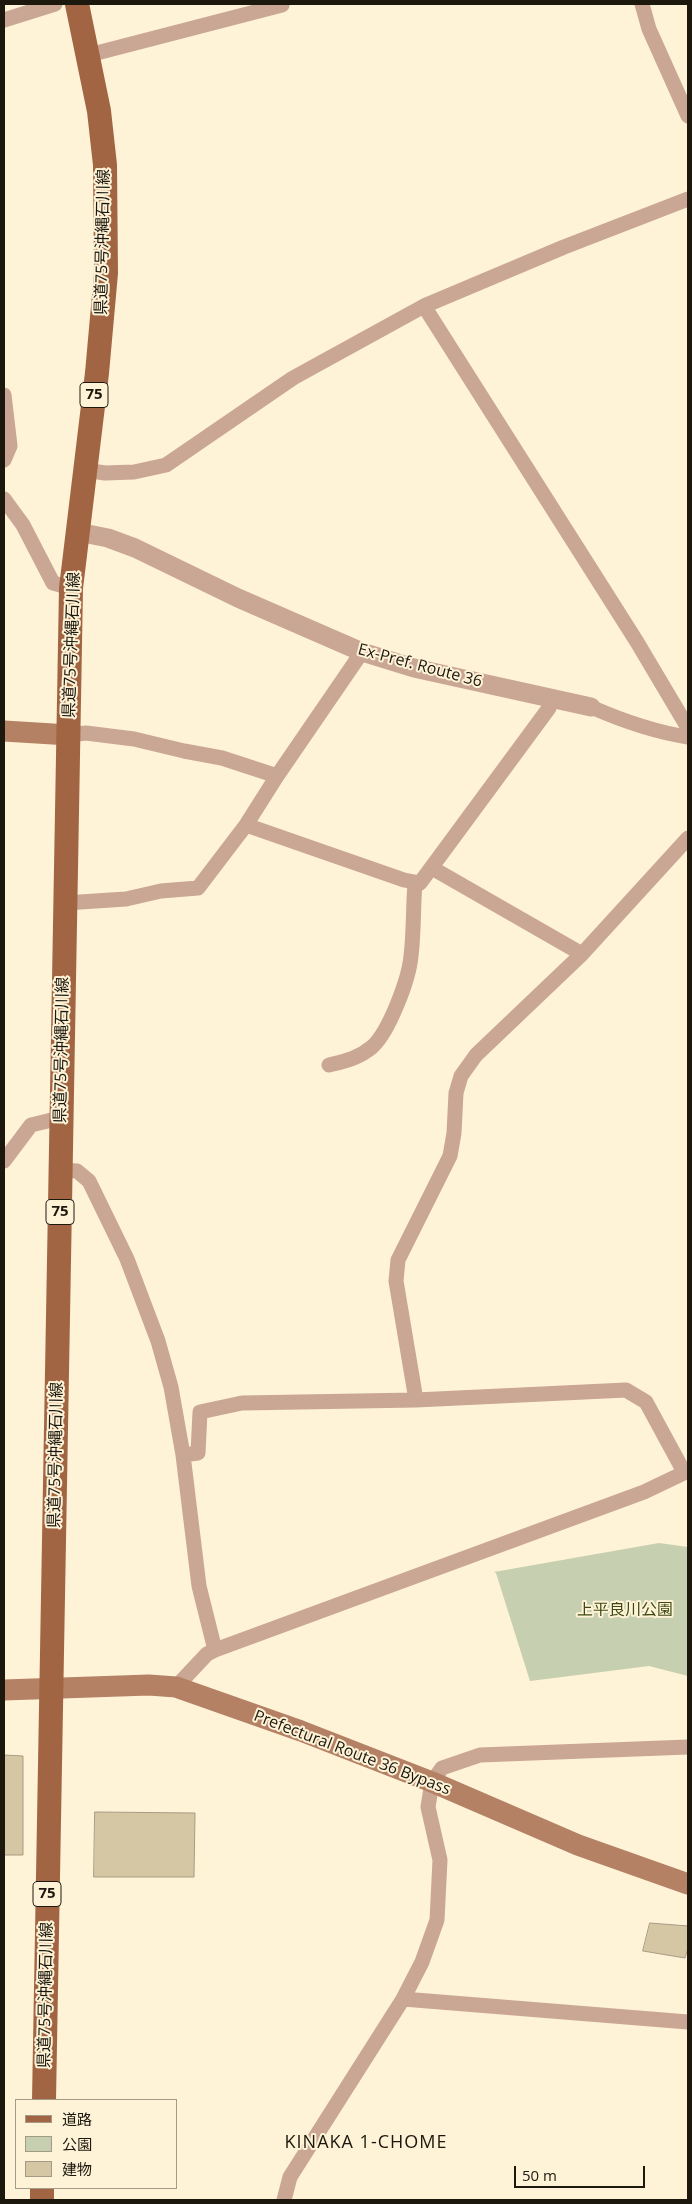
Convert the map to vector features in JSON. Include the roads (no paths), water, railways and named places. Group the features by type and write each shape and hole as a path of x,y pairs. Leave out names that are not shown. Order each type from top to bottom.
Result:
{"main road":[{"name":"県道75号沖縄石川線","path":"44,2099 61,1170 60,1118 71,588 97,373 106,273 105,165 89,56 77,4"},
{"path":"4,731 69,735"},
{"name":"Prefectural Route 36 Bypass","path":"4,1690 149,1685 176,1687 301,1731 432,1782 578,1846 688,1884"}],"street":[{"path":"4,20 55,4"},
{"path":"642,4 649,29 688,116"},
{"path":"89,56 282,5"},
{"path":"84,470 105,473 134,472 166,465 293,378 424,306 688,199"},
{"path":"424,306 637,642 688,728"},
{"path":"4,395 10,446 4,460"},
{"path":"4,499 23,525 52,583 71,588"},
{"name":"Ex-Pref. Route 36","path":"78,532 108,538 136,548 238,598 362,652 422,670 591,707 629,724 665,734 688,737"},
{"path":"65,904 126,899 161,891 198,888 246,825 277,776 362,652"},
{"path":"246,825 415,883 420,883 549,708 550,697"},
{"path":"69,735 86,733 134,738 184,751 222,758 277,776"},
{"path":"416,1400 396,1281 398,1260 450,1156 454,1134 456,1093 461,1076 476,1055 582,954 688,838"},
{"path":"432,868 582,954"},
{"path":"329,1066 353,1059 372,1047 387,1028 411,957 415,883"},
{"path":"4,1161 31,1126 60,1118"},
{"path":"61,1170 77,1171 89,1181 128,1259 158,1342 171,1387 183,1455 199,1586 215,1650"},
{"path":"176,1687 207,1654 215,1650 644,1492 686,1472 646,1402 626,1390 416,1400 242,1403 200,1412 198,1453 183,1455"},
{"path":"284,2200 290,2177 403,1999 422,1962 437,1920 440,1860 428,1807 432,1782 442,1768 480,1755 688,1747"},
{"path":"403,1999 688,2022"}],"district":[{"name":"KINAKA 1-CHOME","path":"366,2143"}],"park label":[{"name":"上平良川公園","path":"625,1610"}]}
